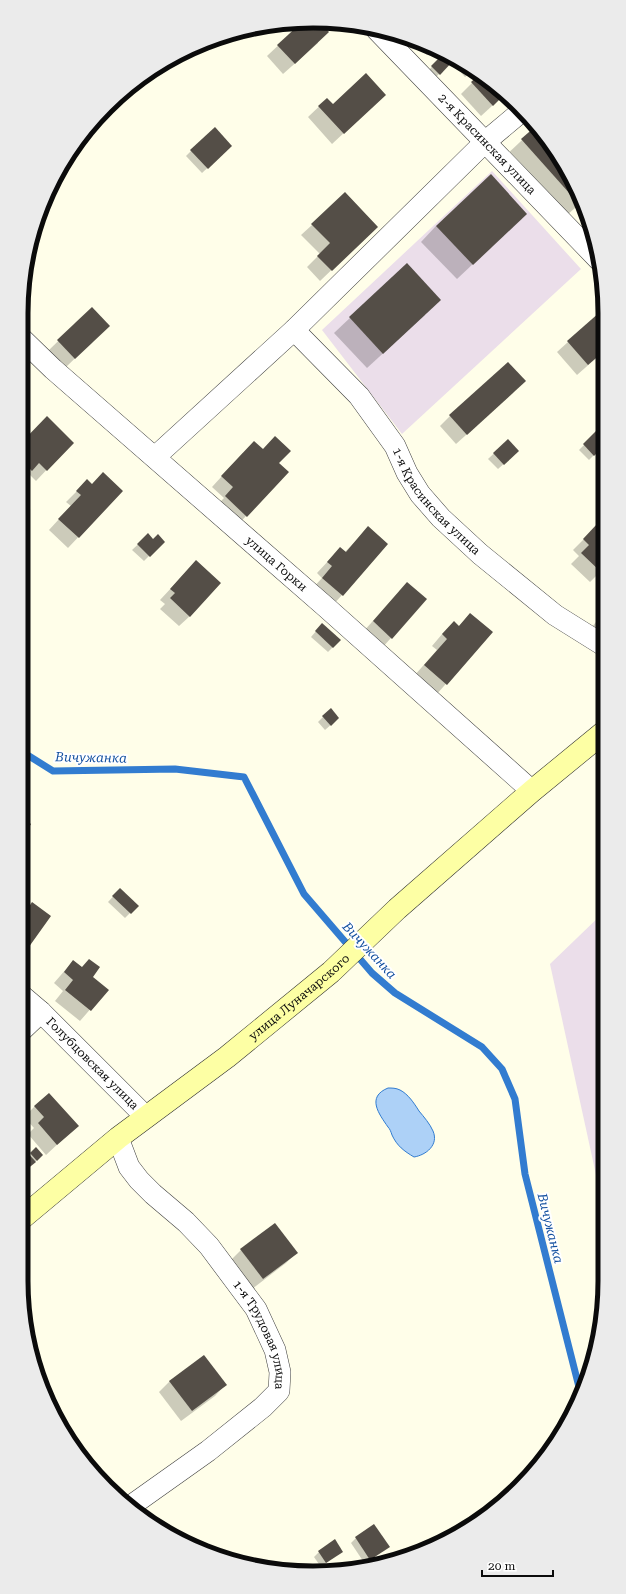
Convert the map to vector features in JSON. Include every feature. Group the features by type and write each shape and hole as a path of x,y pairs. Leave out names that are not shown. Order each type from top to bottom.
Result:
{"main road":[{"name":"улица Луначарского","path":"28,1213 118,1138 228,1057 331,972 397,909 532,791 598,737"}],"street":[{"name":"2-я Красинская улица","path":"384,37 592,252"},
{"path":"155,457 294,330 485,142 518,115"},
{"name":"1-я Красинская улица","path":"294,330 359,396 395,446 407,473 420,494 441,518 480,554 555,614 598,642"},
{"name":"улица Горки","path":"28,345 53,369 327,608 532,791"},
{"name":"Голубцовская улица","path":"28,1001 146,1116"},
{"path":"28,1024 41,1012"},
{"name":"1-я Трудовая улица","path":"118,1138 130,1167 139,1180 186,1222 209,1246 256,1309 275,1350 280,1372 278,1391 263,1407 208,1451 135,1503"}],"shaded area":[{"path":"492,171 581,269 402,434 322,330"},
{"path":"598,918 598,1184 550,964"}],"water":[{"path":"388,1088 398,1089 406,1094 429,1123 433,1131 434,1141 433,1145 427,1152 414,1157 401,1148 394,1139 376,1106 377,1096"}],"building":[{"path":"294,29 326,29 329,32 295,64 277,45"},
{"path":"440,57 451,63 440,75 431,66"},
{"path":"366,73 386,95 344,134 318,106 327,98 333,104"},
{"path":"475,79 500,99 493,106 471,82"},
{"path":"215,127 232,146 208,169 190,150"},
{"path":"531,130 550,155 569,187 573,198 521,139"},
{"path":"491,174 527,214 473,265 436,226"},
{"path":"345,192 378,227 332,271 317,256 330,243 311,224"},
{"path":"407,263 441,300 383,354 349,317"},
{"path":"92,307 110,326 75,359 57,340"},
{"path":"598,314 598,356 588,365 567,341"},
{"path":"508,362 526,381 467,435 449,415"},
{"path":"47,416 74,443 47,471 39,463 32,471 28,467 28,436"},
{"path":"598,429 598,452 594,456 583,444"},
{"path":"275,436 291,451 279,463 289,472 247,517 225,496 233,487 221,476 254,441 263,449"},
{"path":"508,439 519,451 504,465 493,453"},
{"path":"103,472 123,491 79,538 58,519 81,495 76,491 87,479 92,484"},
{"path":"597,524 598,525 598,569 581,553 589,545 583,539"},
{"path":"368,526 388,544 343,596 322,578 332,566 327,562 340,547 346,552"},
{"path":"148,533 153,539 158,534 165,542 150,557 137,544"},
{"path":"196,560 221,583 190,617 170,598 175,593 170,589"},
{"path":"407,582 427,599 392,639 373,621"},
{"path":"470,613 493,632 447,685 424,665 447,639 442,634 454,621 459,626"},
{"path":"322,623 341,640 333,648 315,631"},
{"path":"331,708 339,718 331,726 322,716"},
{"path":"28,822 31,824 28,829"},
{"path":"120,888 139,906 131,914 112,896"},
{"path":"32,902 51,916 28,948 28,908"},
{"path":"89,959 100,967 93,977 109,990 91,1011 65,990 73,980 64,972 73,960 82,967"},
{"path":"49,1093 79,1126 57,1145 38,1123 44,1117 34,1106"},
{"path":"36,1147 43,1155 37,1161 30,1153"},
{"path":"28,1153 36,1162 28,1168"},
{"path":"275,1223 298,1253 263,1279 240,1249"},
{"path":"204,1355 227,1385 192,1411 169,1381"},
{"path":"374,1524 390,1547 370,1560 355,1537"},
{"path":"335,1539 343,1552 326,1563 318,1551"}],"waterway":[{"name":"Вичужанка","path":"28,755 53,771 175,769 244,777 304,894 372,973 395,993 482,1047 502,1069 515,1099 525,1174 578,1384"}]}
